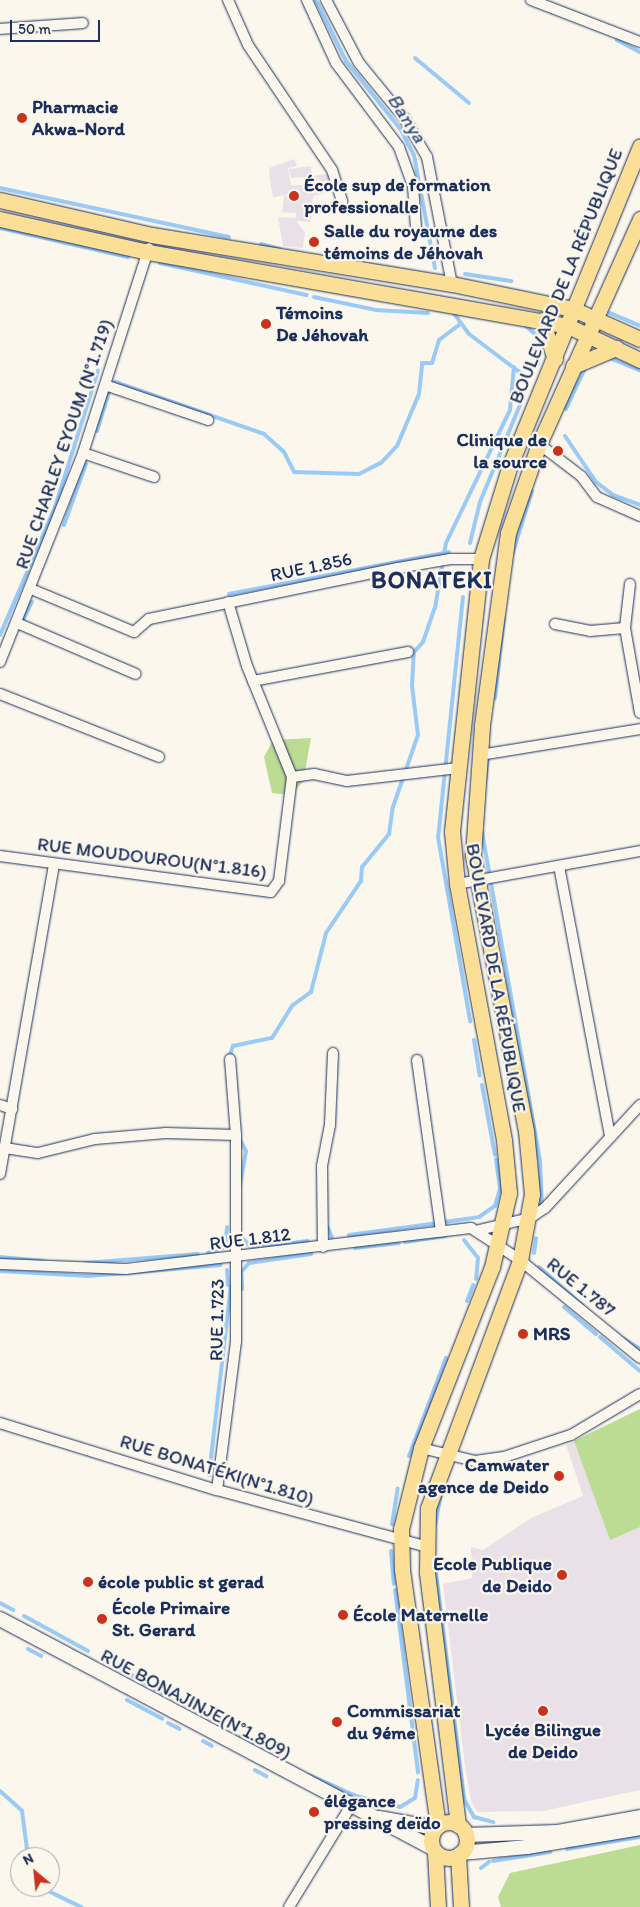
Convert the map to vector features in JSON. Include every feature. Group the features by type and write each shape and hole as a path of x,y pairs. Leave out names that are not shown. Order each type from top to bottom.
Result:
{"main road":[{"name":"BOULEVARD DE LA RÉPUBLIQUE","path":"438,1907 434,1850 437,1827 401,1542 404,1513 421,1448 466,1336 499,1244 504,1224 508,1169 457,884 448,768 481,559 497,500 640,146"},
{"path":"0,200 152,235 452,284 573,309 595,317 640,339"},
{"path":"0,219 148,252 542,320 587,333 640,360"},
{"name":"BOULEVARD DE LA RÉPUBLIQUE","path":"462,1830 425,1546 428,1508 520,1260 530,1218 526,1131 472,840 480,755 502,561 539,444 587,333 640,219"},
{"path":"542,320 555,359"},
{"path":"573,366 616,348"},
{"path":"466,1336 488,1346"},
{"name":"RUE BONAJINJE(N°1.809)","path":"0,1619 350,1807 376,1818 434,1850"},
{"name":"RUE BONAJINJE(N°1.809)","path":"376,1818 437,1827"},
{"path":"437,1827 462,1830 558,1832 640,1818"},
{"path":"434,1850 448,1858 460,1854 527,1847 640,1828"},
{"path":"461,1907 460,1854 462,1830"}],"street":[{"path":"228,0 248,45 332,170 342,201"},
{"path":"307,0 336,63 399,147 414,186 416,228"},
{"path":"326,0 359,63 404,118 427,157 452,284"},
{"path":"531,0 640,42"},
{"path":"0,29 83,23"},
{"name":"RUE CHARLEY EYOUM (N°1.719)","path":"0,662 31,589 82,453 152,235"},
{"path":"105,385 208,420"},
{"path":"539,444 581,476 597,497 640,516"},
{"path":"82,453 154,477"},
{"name":"RUE 1.856","path":"31,589 134,632 149,619 228,602 450,559 481,559"},
{"path":"630,584 625,628 640,713"},
{"path":"228,602 253,680 292,777 314,774 347,781 405,771 448,768"},
{"path":"17,623 136,674"},
{"path":"556,624 590,631 625,628"},
{"path":"253,680 408,652"},
{"path":"0,694 159,757"},
{"path":"480,755 640,730"},
{"name":"RUE MOUDOUROU(N°1.816)","path":"0,856 54,865 271,892 279,881 292,777"},
{"path":"457,884 640,850"},
{"path":"0,1174 54,865"},
{"path":"559,866 610,1137"},
{"path":"323,1247 322,1166 330,1125 333,1053"},
{"name":"RUE 1.723","path":"217,1490 236,1341 236,1136 230,1060"},
{"path":"417,1060 441,1230"},
{"path":"0,1105 12,1109"},
{"path":"530,1218 558,1197 640,1105"},
{"path":"5,1148 50,1152 95,1139 166,1133 236,1136"},
{"name":"RUE 1.812","path":"0,1264 94,1270 236,1259 441,1230 479,1230 530,1218"},
{"path":"479,1230 499,1244"},
{"name":"RUE 1.787","path":"499,1244 640,1358"},
{"path":"421,1448 446,1457 475,1461 534,1449 571,1435 640,1394"},
{"name":"RUE BONATÉKI(N°1.810)","path":"0,1423 217,1490 401,1542 425,1546"},
{"path":"289,1907 350,1807"}],"shaded area":[{"path":"294,159 297,166 288,168 291,185 306,185 306,177 291,178 289,169 311,166 311,176 329,174 334,185 328,186 329,192 313,196 310,222 296,221 305,232 303,248 283,246 278,217 296,218 296,213 282,212 284,196 291,194 273,197 270,180 269,168"},
{"path":"640,1409 640,1790 543,1811 477,1812 471,1801 465,1766 443,1584 472,1578 471,1547 483,1550 531,1518 583,1496 566,1445"}],"green space":[{"path":"311,738 303,782 290,795 272,793 264,757 273,740"},
{"path":"640,1409 640,1527 610,1540 574,1441"},
{"path":"640,1845 640,1907 501,1907 498,1897 510,1873"}],"waterway":[{"name":"Banya","path":"316,0 346,61 401,130 414,155 435,268"},
{"path":"617,40 640,52"},
{"path":"415,58 469,103"},
{"path":"0,188 229,237"},
{"path":"0,228 128,257"},
{"path":"261,244 280,249"},
{"path":"160,263 307,295"},
{"path":"465,274 511,281"},
{"path":"314,297 376,310 428,313"},
{"path":"453,312 469,334 522,374"},
{"path":"610,313 640,326"},
{"path":"115,382 264,434 284,452 294,472 359,474 381,463 397,446 419,394 422,363 432,363 439,340 460,324"},
{"path":"525,325 541,340 538,364"},
{"path":"607,357 640,370"},
{"path":"566,409 586,366"},
{"path":"229,1058 233,1046 272,1038 293,1005 311,992 326,933 361,881 362,867 389,834 393,807 418,735 412,686 414,652 423,642 435,608 446,543 510,410 514,367"},
{"path":"0,635 55,507 98,371"},
{"path":"97,431 109,392"},
{"path":"470,543 480,502 520,405"},
{"path":"565,436 596,482 613,495 640,505"},
{"path":"64,525 86,464"},
{"path":"512,555 532,491"},
{"path":"229,594 449,552"},
{"path":"463,597 438,837 470,1021"},
{"path":"21,624 32,601"},
{"path":"495,698 504,616"},
{"path":"485,783 488,756"},
{"path":"482,832 540,1161 542,1207"},
{"path":"474,1040 480,1076"},
{"path":"482,1085 495,1155"},
{"path":"239,1138 246,1151 240,1186"},
{"path":"444,1222 479,1217 495,1206 500,1188 496,1159"},
{"path":"349,1235 438,1223"},
{"path":"327,1226 332,1237"},
{"path":"208,1253 225,1247 227,1227"},
{"path":"240,1236 252,1248 308,1241"},
{"path":"405,1242 446,1236"},
{"path":"534,1253 536,1238"},
{"path":"464,1240 478,1258 476,1279"},
{"path":"355,1248 399,1243"},
{"path":"85,1263 198,1254"},
{"path":"242,1289 241,1272 249,1263 311,1254"},
{"path":"0,1257 43,1261"},
{"path":"0,1271 88,1276 221,1265"},
{"path":"539,1267 582,1305"},
{"path":"227,1270 228,1285"},
{"path":"467,1301 473,1285"},
{"path":"209,1475 231,1286"},
{"path":"564,1307 596,1334"},
{"path":"600,1337 640,1371"},
{"path":"622,1338 640,1349"},
{"path":"409,1456 446,1358"},
{"path":"392,1524 398,1488"},
{"path":"435,1525 442,1490"},
{"path":"391,1551 394,1584"},
{"path":"434,1557 464,1799 474,1817 493,1822"},
{"path":"395,1590 418,1773"},
{"path":"0,1603 13,1610"},
{"path":"24,1616 88,1651"},
{"path":"28,1649 41,1656"},
{"path":"112,1663 162,1693"},
{"path":"127,1700 162,1719"},
{"path":"168,1723 180,1729"},
{"path":"240,1737 252,1744"},
{"path":"203,1741 212,1746"},
{"path":"255,1770 266,1776"},
{"path":"309,1775 356,1796 400,1807 415,1798 418,1780"},
{"path":"0,1791 22,1811 27,1847"},
{"path":"567,1849 640,1837"},
{"path":"493,1861 550,1852"},
{"path":"481,1868 489,1862"},
{"path":"60,1897 81,1907"}],"place":[{"name":"Pharmacie Akwa-Nord","path":"22,118"},
{"name":"École sup de formation professionalle","path":"294,196"},
{"name":"Salle du royaume des témoins de Jéhovah","path":"314,242"},
{"name":"Témoins De Jéhovah","path":"266,324"},
{"name":"Clinique de la source","path":"558,451"},
{"name":"MRS","path":"523,1334"},
{"name":"Camwater agence de Deido","path":"559,1476"},
{"name":"Ecole Publique de Deido","path":"562,1575"},
{"name":"école public st gerad","path":"88,1582"},
{"name":"École Maternelle","path":"343,1615"},
{"name":"École Primaire St. Gerard","path":"102,1619"},
{"name":"Lycée Bilingue de Deido","path":"543,1711"},
{"name":"Commissariat du 9éme","path":"337,1722"},
{"name":"élégance pressing deïdo","path":"314,1812"}],"district":[{"name":"BONATEKI","path":"432,580"}]}
